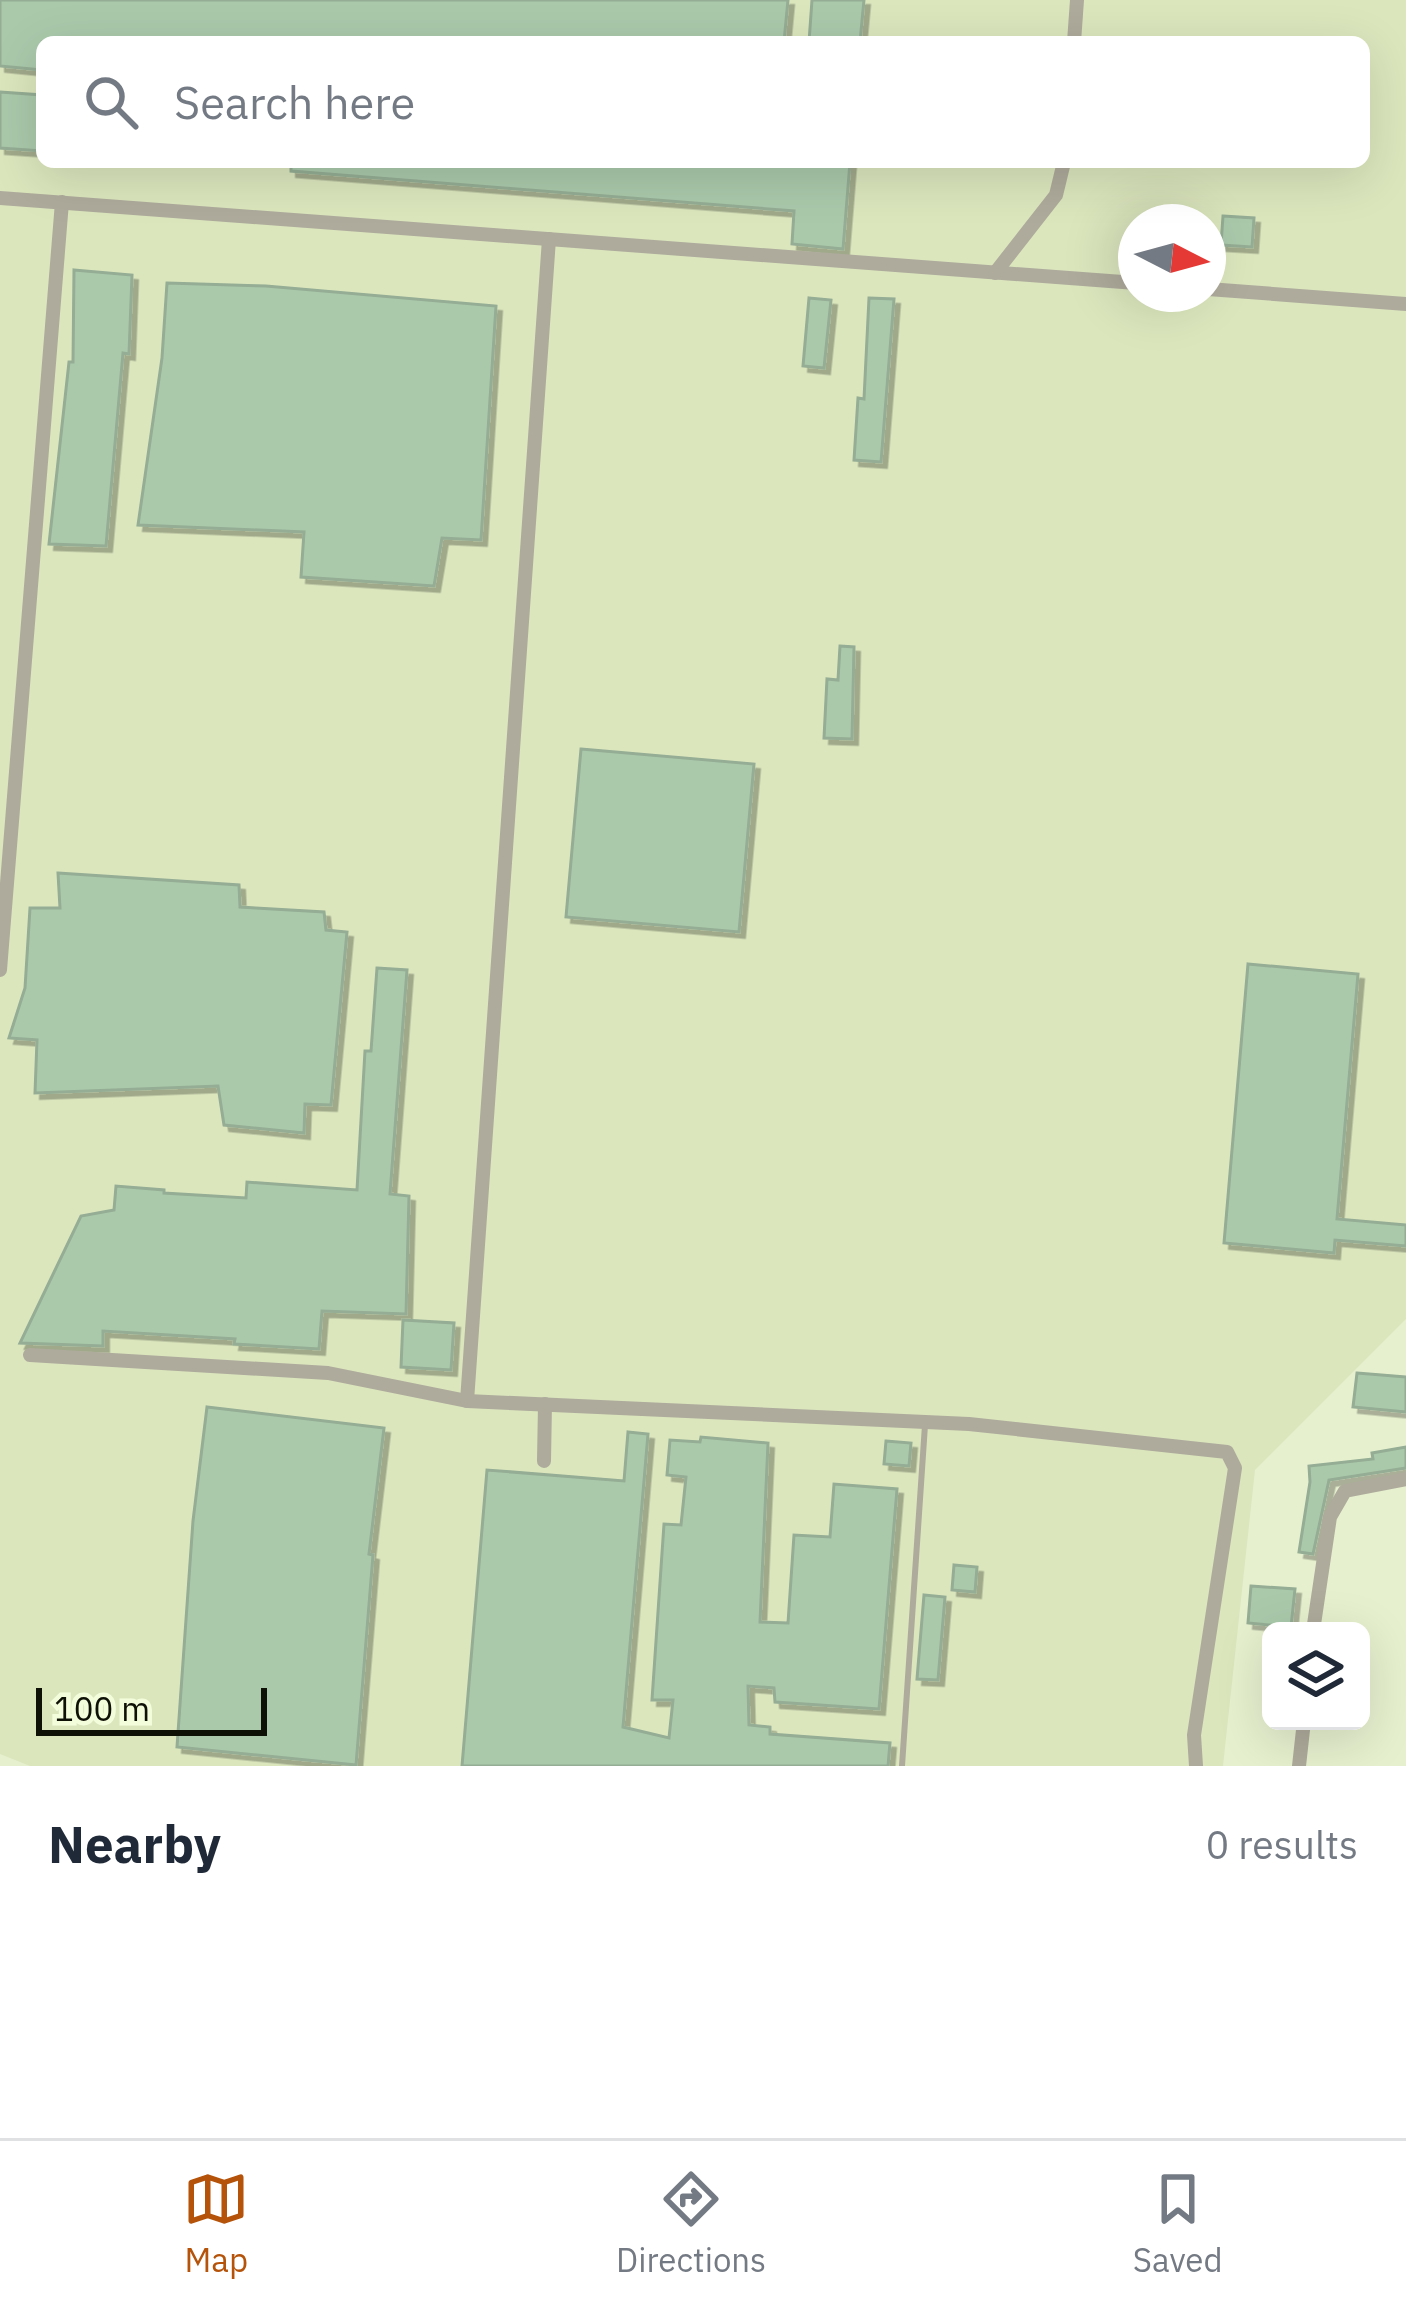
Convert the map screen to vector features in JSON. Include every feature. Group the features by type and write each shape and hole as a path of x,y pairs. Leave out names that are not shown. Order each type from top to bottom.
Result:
{"street":[{"path":"1074,36 1077,0"},
{"path":"995,273 1056,195 1063,168"},
{"path":"0,198 1118,283"},
{"path":"0,970 62,202"},
{"path":"467,1400 549,239"},
{"path":"1226,290 1406,304"},
{"path":"30,1354 328,1373 467,1400 925,1422 1226,1451 1235,1468 1194,1735 1196,1766"},
{"path":"544,1461 545,1404"},
{"path":"1313,1622 1330,1517 1345,1491 1406,1479"},
{"path":"1299,1766 1303,1730"}],"lane":[{"path":"902,1766 925,1422"}],"shaded area":[{"path":"0,0 1406,0 1406,1319 1255,1470 1223,1766 30,1766 0,1754"}],"building":[{"path":"0,0 788,0 785,36 36,36 36,69 0,66"},
{"path":"812,0 864,0 861,36 809,36"},
{"path":"0,92 36,95 36,151 0,148"},
{"path":"850,168 843,249 792,244 794,211 291,171"},
{"path":"1226,216 1254,218 1252,247 1226,245"},
{"path":"74,270 132,275 129,354 123,353 106,546 49,544 69,362 73,362"},
{"path":"167,283 266,286 496,306 481,540 442,538 434,586 301,577 304,532 138,525 162,358"},
{"path":"809,298 831,300 824,368 803,366"},
{"path":"869,298 894,299 881,462 854,460 858,398 864,399"},
{"path":"840,646 854,647 852,739 824,738 827,679 838,680"},
{"path":"581,749 754,764 739,932 566,917"},
{"path":"58,873 239,885 240,907 324,912 326,930 347,932 331,1105 305,1104 304,1133 224,1125 218,1086 35,1093 37,1040 9,1038 25,988 30,908 60,908"},
{"path":"1248,964 1358,974 1337,1219 1406,1225 1406,1246 1335,1240 1334,1253 1224,1243"},
{"path":"377,968 407,970 390,1194 409,1196 406,1314 322,1311 319,1349 103,1331 103,1346 20,1343 81,1216 114,1210 116,1186 246,1198 247,1182 357,1190 365,1051 371,1051"},
{"path":"403,1320 454,1323 451,1370 401,1367"},
{"path":"1357,1373 1406,1377 1406,1412 1353,1407"},
{"path":"207,1407 384,1428 369,1554 373,1555 356,1765 177,1747 193,1521"},
{"path":"628,1432 648,1434 623,1727 669,1738 673,1700 652,1700 664,1524 681,1525 686,1477 667,1475 670,1440 700,1442 701,1437 768,1443 760,1622 788,1623 794,1535 830,1537 834,1484 897,1489 879,1709 775,1702 774,1688 748,1686 749,1725 770,1727 770,1734 890,1743 888,1766 462,1766 487,1470 624,1481"},
{"path":"886,1441 911,1443 909,1466 884,1464"},
{"path":"1406,1447 1406,1468 1329,1480 1313,1554 1299,1552 1309,1466 1373,1459 1372,1453"},
{"path":"954,1565 977,1567 975,1592 952,1590"},
{"path":"1251,1586 1295,1589 1292,1622 1248,1623"},
{"path":"924,1595 945,1597 938,1680 917,1679"}]}
